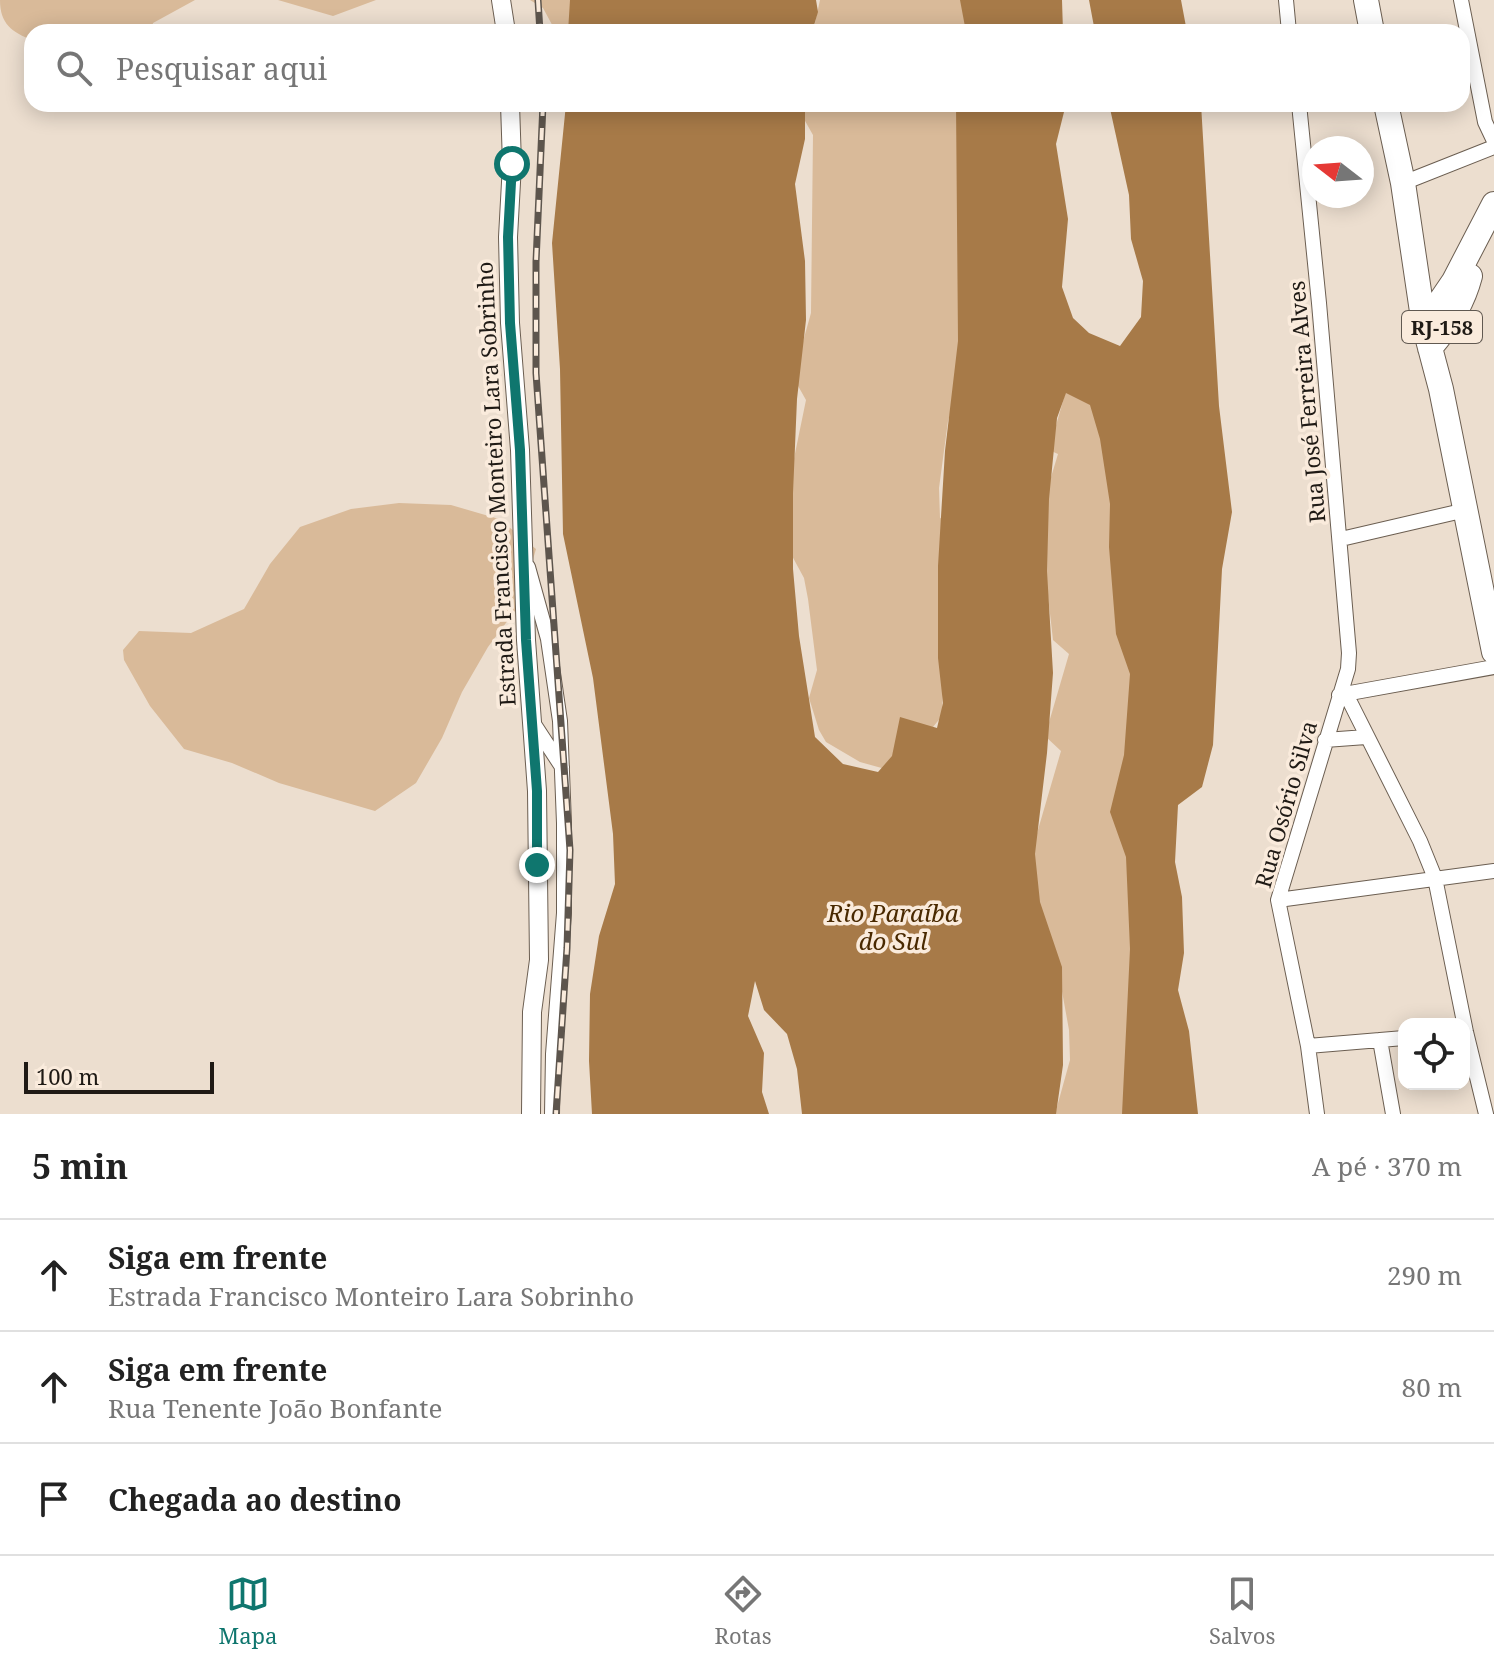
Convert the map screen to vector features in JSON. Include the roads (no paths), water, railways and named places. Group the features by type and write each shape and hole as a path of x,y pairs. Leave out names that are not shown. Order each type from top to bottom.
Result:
{"main road":[{"path":"1366,0 1370,24"},
{"name":"RJ-158","path":"1388,112 1403,183 1416,271 1433,328 1441,389 1494,652"},
{"path":"1433,328 1468,285 1474,238 1494,204"}],"street":[{"path":"501,0 505,24"},
{"path":"1286,0 1288,24"},
{"path":"1461,0 1466,24"},
{"path":"1403,183 1494,144 1485,122 1470,46"},
{"name":"Estrada Francisco Monteiro Lara Sobrinho","path":"510,112 512,164 508,284 520,450 537,791 539,960 532,1012 531,1114"},
{"name":"Rua José Ferreira Alves","path":"1300,112 1341,539 1349,653 1342,695"},
{"path":"1341,539 1466,510"},
{"path":"523,547 553,661 560,721 564,913 553,1054 552,1114"},
{"path":"1462,1018 1435,878 1420,841 1342,695 1494,667"},
{"name":"Rua Osório Silva","path":"1317,1114 1308,1046 1278,900 1325,740 1342,695"},
{"path":"531,718 562,768"},
{"path":"1325,740 1366,737"},
{"path":"1278,900 1494,871"},
{"path":"1308,1046 1398,1038"},
{"path":"1380,1040 1393,1114"},
{"path":"1470,1052 1486,1114"}],"water":[{"path":"570,0 816,0 818,12 814,24 568,24"},
{"path":"960,0 1062,0 1063,24 964,24"},
{"path":"1089,0 1181,0 1186,24 1094,24"},
{"name":"Rio Paraíba do Sul","path":"565,112 805,112 805,139 795,184 805,261 806,320 797,399 793,493 793,569 799,636 815,737 843,764 878,772 892,756 900,717 937,728 943,703 938,658 938,566 945,451 958,341 956,112 1064,112 1056,144 1068,219 1062,287 1073,318 1089,333 1120,346 1141,317 1143,281 1131,239 1129,195 1111,112 1201,112 1219,406 1232,512 1222,569 1213,745 1202,787 1178,805 1175,862 1182,897 1184,953 1178,990 1189,1031 1198,1114 1122,1114 1130,949 1126,857 1110,812 1124,755 1130,674 1116,634 1109,547 1110,504 1100,439 1090,405 1066,393 1057,418 1049,499 1047,571 1053,673 1035,854 1040,902 1062,967 1063,1065 1056,1114 802,1114 797,1069 787,1034 764,1010 755,981 748,1016 764,1053 762,1092 769,1114 592,1114 590,994 599,936 615,884 613,834 593,678 563,534 560,369 552,243"}],"railway":[{"path":"538,0 540,24"},
{"path":"543,112 536,262 536,373 570,850 556,1114"}]}
